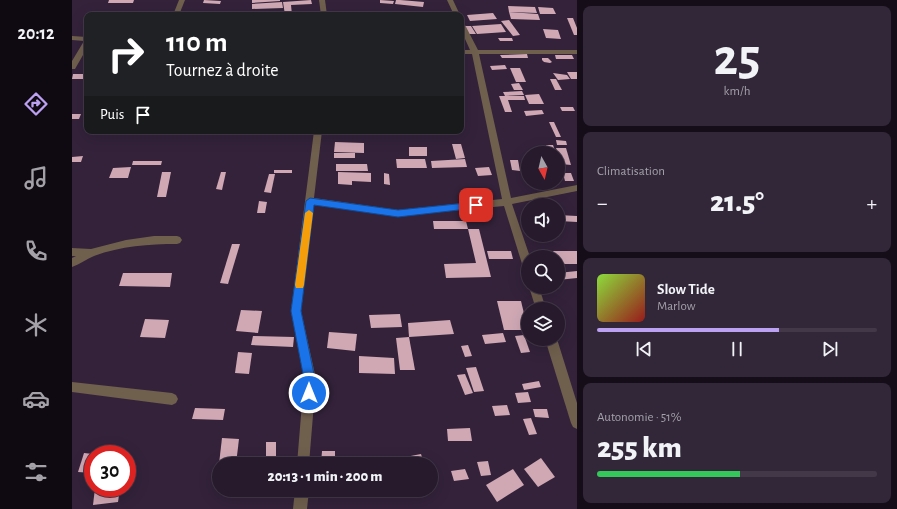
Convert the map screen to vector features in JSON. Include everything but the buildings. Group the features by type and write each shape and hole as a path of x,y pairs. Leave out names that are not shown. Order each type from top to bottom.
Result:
{"street":[{"path":"177,12 182,0"},
{"path":"322,0 324,12"},
{"path":"450,0 456,12"},
{"path":"464,29 476,52 507,202 522,250"},
{"path":"72,38 84,39"},
{"path":"72,68 84,47"},
{"path":"464,52 577,52"},
{"path":"304,457 310,379 296,311 318,134"},
{"path":"310,201 398,214 507,202 577,188"},
{"path":"72,263 91,253 140,242 177,240"},
{"path":"72,252 91,253"},
{"path":"553,346 577,423"},
{"path":"72,387 172,399"},
{"path":"300,509 301,497"}],"slow traffic":[{"path":"299,285 309,213"}],"route":[{"path":"309,393 310,379 296,311 310,201 398,214 476,205"}]}
